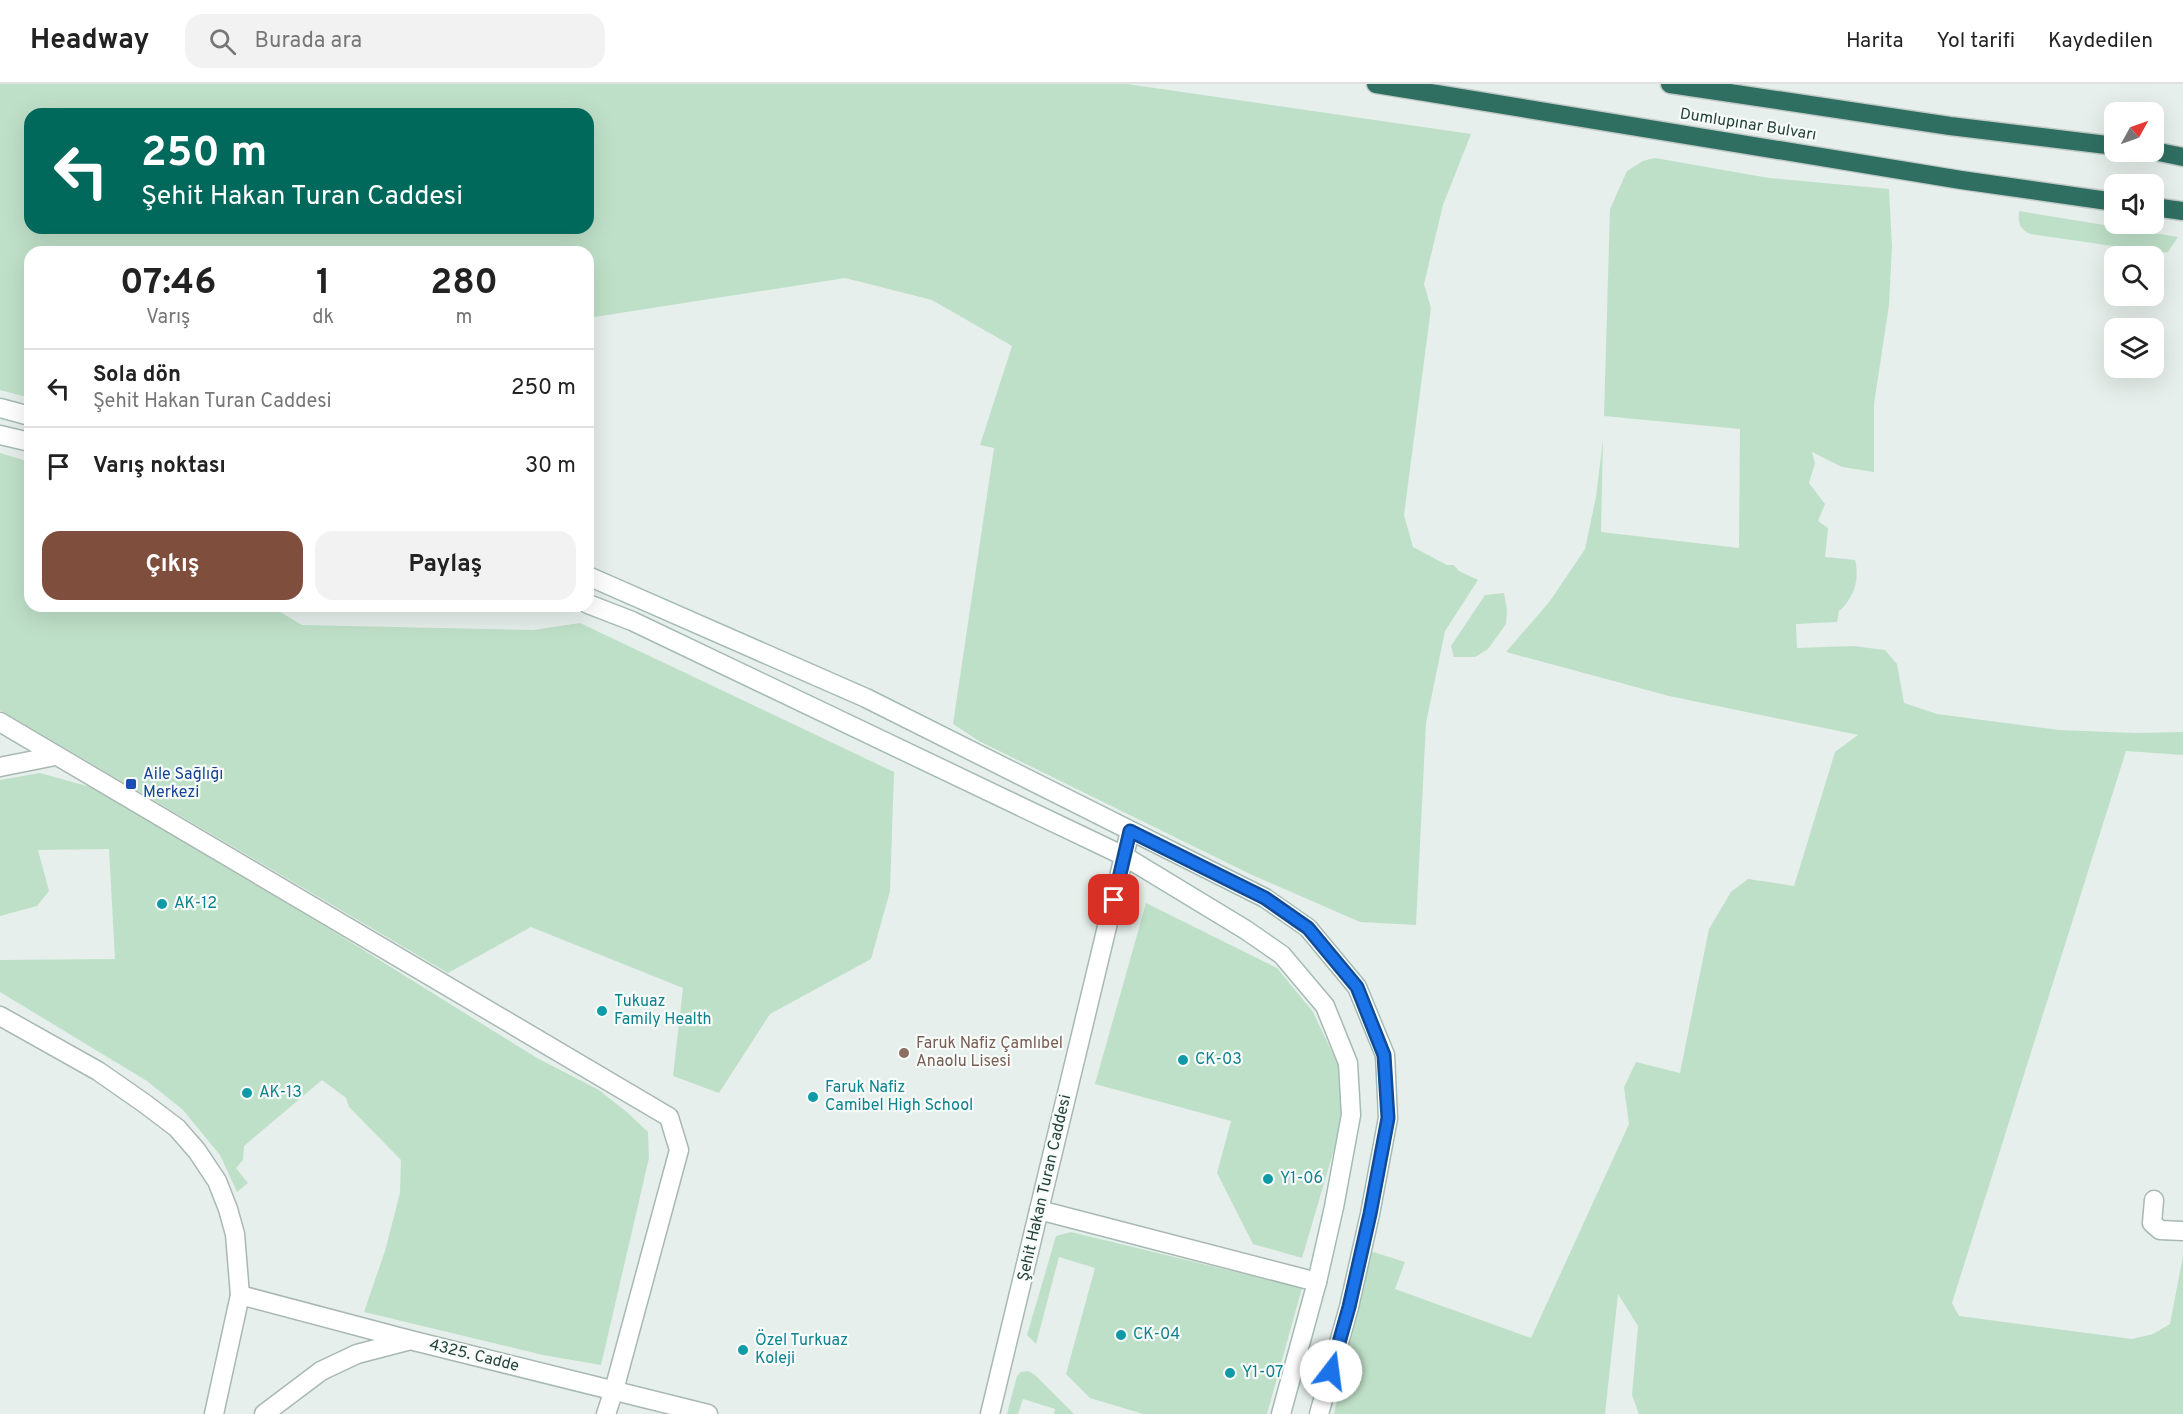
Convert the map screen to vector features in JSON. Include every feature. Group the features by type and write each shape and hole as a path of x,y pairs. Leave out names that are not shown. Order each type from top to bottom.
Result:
{"highway":[{"name":"Dumlupınar Bulvarı","path":"1376,84 1961,180 2104,200"},
{"name":"Dumlupınar Bulvarı","path":"1670,84 1950,126 2104,145"},
{"path":"2164,153 2183,157"},
{"path":"2164,208 2183,211"}],"street":[{"path":"0,408 24,414"},
{"path":"0,435 24,441"},
{"path":"594,579 866,698 1265,898 1308,928 1357,987 1384,1055 1388,1118 1349,1307 1319,1414"},
{"path":"594,605 632,621 1124,856 1246,930 1282,955 1325,1006 1348,1063 1351,1115 1317,1282 1281,1414"},
{"path":"0,722 669,1118 679,1150 606,1414"},
{"path":"0,767 55,756"},
{"name":"Şehit Hakan Turan Caddesi","path":"990,1414 1130,831"},
{"path":"0,1016 98,1071 177,1128 197,1151 217,1181 235,1234 240,1295 214,1414"},
{"path":"2154,1200 2152,1223 2160,1230 2183,1231"},
{"path":"1039,1210 1317,1282"},
{"name":"4325. Cadde","path":"240,1295 708,1414"},
{"path":"264,1414 321,1371 357,1353 410,1340"}],"green space":[{"path":"0,84 1127,84 1471,134 1443,205 1424,284 1431,308 1404,515 1413,547 1447,565 1454,565 1459,571 1478,580 1445,631 1426,723 1416,925 1360,922 1252,875 979,741 953,724 994,448 980,445 1012,346 932,300 845,278 594,317 594,246 24,246 24,396 0,390"},
{"path":"1655,158 1769,178 1889,189 1892,247 1889,305 1874,404 1874,472 1842,467 1812,452 1815,463 1809,483 1825,504 1818,521 1828,528 1825,557 1855,560 1857,574 1855,588 1849,600 1839,611 1837,622 1796,624 1797,648 1853,646 1885,650 1897,664 1904,703 1937,714 2059,730 2183,732 2183,755 2126,751 1952,1303 1959,1316 2132,1339 2153,1334 2170,1324 2183,1256 2183,1414 1639,1414 1632,1395 1638,1326 1618,1294 1605,1414 1334,1414 1370,1251 1405,1262 1395,1289 1531,1338 1629,1124 1624,1087 1636,1062 1680,1073 1709,929 1731,892 1748,879 1794,886 1835,752 1858,735 1669,696 1506,652 1550,601 1585,549 1596,497 1603,440 1601,532 1739,548 1740,429 1604,416 1610,209 1627,171 1643,161"},
{"path":"2019,211 2104,225 2104,234 2160,234 2178,237 2168,252 2164,253 2164,246 2113,246 2030,234 2020,225"},
{"path":"0,453 24,460 24,612 280,612 302,625 533,630 580,623 894,772 890,891 871,959 770,1014 719,1093 673,1076 683,988 531,927 448,973 0,710"},
{"path":"1504,593 1507,610 1506,624 1488,649 1475,657 1454,657 1451,646 1485,595"},
{"path":"40,773 94,788 328,928 537,1058 599,1090 648,1132 649,1158 601,1365 543,1355 364,1312 385,1251 400,1193 401,1160 349,1107 346,1098 322,1080 244,1146 243,1160 236,1168 248,1183 237,1192 220,1155 183,1110 147,1081 0,992 0,960 115,959 109,849 38,850 49,891 37,906 0,916 0,780"},
{"path":"1146,903 1277,968 1313,1012 1340,1069 1343,1119 1302,1258 1253,1244 1217,1173 1231,1121 1095,1084"},
{"path":"1071,1232 1302,1288 1267,1414 1143,1414 1090,1398 1066,1374 1095,1268 1059,1257 1036,1344 1027,1335 1056,1236"},
{"path":"1028,1371 1035,1375 1074,1414 1054,1414 1055,1409 1023,1399 1018,1414 1007,1414 1017,1376 1021,1372"}],"place":[{"name":"Aile Sağlığı Merkezi","path":"131,784"},
{"name":"AK-12","path":"162,904"},
{"name":"Tukuaz Family Health","path":"602,1011"},
{"name":"Faruk Nafiz Çamlıbel Anaolu Lisesi","path":"904,1053"},
{"name":"CK-03","path":"1183,1060"},
{"name":"AK-13","path":"247,1093"},
{"name":"Faruk Nafiz Camibel High School","path":"813,1097"},
{"name":"Y1-06","path":"1268,1179"},
{"name":"CK-04","path":"1121,1335"},
{"name":"Özel Turkuaz Koleji","path":"743,1350"},
{"name":"Y1-07","path":"1230,1373"}],"route":[{"path":"1114,900 1130,831 1265,898 1308,928 1357,987 1384,1055 1388,1118 1370,1214 1349,1307 1331,1371"}]}
